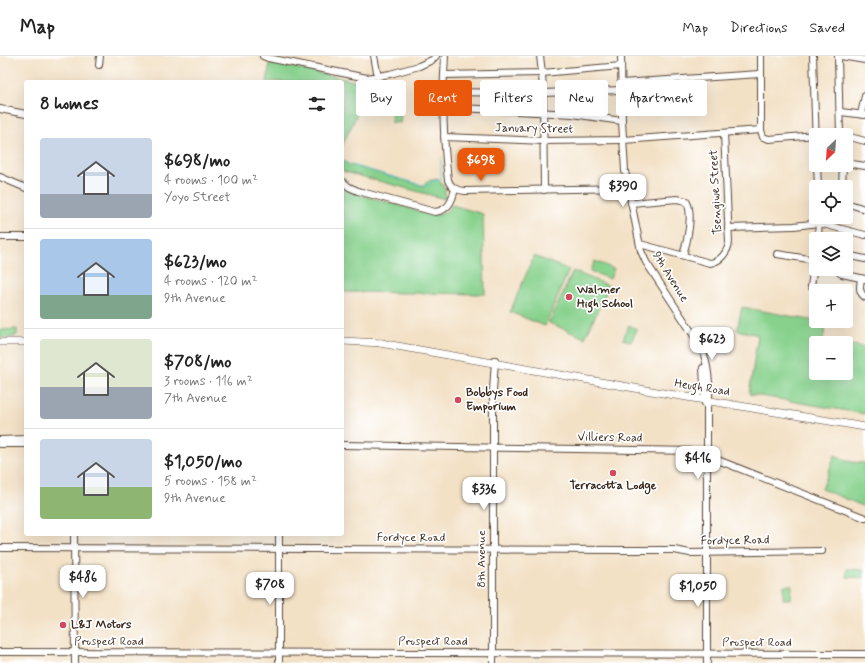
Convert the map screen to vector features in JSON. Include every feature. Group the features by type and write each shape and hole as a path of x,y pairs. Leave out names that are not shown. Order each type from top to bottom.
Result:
{"main road":[{"name":"Heugh Road","path":"344,341 380,343 494,361 536,370 692,397 706,402 865,427"},
{"path":"0,342 24,342"},
{"path":"692,397 704,387"}],"street":[{"path":"99,65 100,56"},
{"path":"263,56 367,78 419,66 432,60 436,56"},
{"path":"374,56 378,76"},
{"path":"444,80 445,56"},
{"path":"540,56 542,80"},
{"name":"9th Avenue","path":"621,56 621,80"},
{"path":"760,56 761,130 763,137 770,139 809,136"},
{"path":"813,56 816,128"},
{"path":"841,128 839,56 861,58"},
{"path":"444,75 542,73 621,66"},
{"path":"690,80 760,74"},
{"path":"547,93 616,86"},
{"path":"840,112 863,114 865,96"},
{"path":"0,109 24,114"},
{"path":"547,112 572,114 622,121"},
{"path":"443,116 448,180 449,184 455,189 465,191 628,188"},
{"path":"542,116 544,190"},
{"name":"9th Avenue","path":"622,116 624,171 641,251 646,262 696,339 702,350 707,365 707,663"},
{"name":"January Street","path":"444,137 544,141 623,140 761,130"},
{"name":"Tsengiwe Street","path":"640,244 710,263 717,261 728,247 724,133"},
{"path":"853,138 865,141"},
{"path":"853,164 865,166"},
{"path":"0,178 24,187"},
{"path":"344,183 358,191 435,212 442,211 447,207 454,195 455,189"},
{"path":"631,203 677,199 686,201 689,206 689,233 683,255"},
{"path":"853,205 865,209"},
{"path":"728,228 788,226 809,222"},
{"path":"832,224 865,234"},
{"path":"0,237 24,237"},
{"path":"777,254 809,259"},
{"path":"853,256 865,259"},
{"path":"850,276 863,279 859,289 861,294 865,297"},
{"name":"9th Avenue","path":"696,339 703,366 706,402"},
{"name":"8th Avenue","path":"493,663 492,447 494,361"},
{"path":"0,440 24,439"},
{"path":"0,444 24,444"},
{"name":"Villiers Road","path":"344,445 688,450 706,454 865,518"},
{"path":"74,536 75,663"},
{"path":"279,536 279,663"},
{"name":"Fordyce Road","path":"0,548 674,550 707,553 822,551"},
{"name":"Prospect Road","path":"0,652 865,654"}],"green space":[{"path":"270,62 356,82 356,116 344,142 344,80 267,80"},
{"path":"391,116 401,116 400,123 391,122"},
{"path":"344,161 347,164 424,186 427,181 438,179 445,189 445,199 344,172"},
{"path":"344,187 351,192 422,212 438,215 446,212 452,205 483,214 485,294 344,292"},
{"path":"534,256 569,270 545,326 510,312"},
{"path":"595,261 614,269 610,279 590,271"},
{"path":"573,271 609,286 585,338 549,323"},
{"path":"742,307 809,320 809,328 825,328 824,336 809,336 809,380 853,380 853,345 865,347 865,414 749,394 758,335 737,330"},
{"path":"629,325 637,329 631,342 623,339"},
{"path":"17,329 17,335 14,337 0,338 0,330"},
{"path":"835,455 852,462 865,463 865,507 822,489"},
{"path":"847,569 864,570 864,578 847,577"},
{"path":"784,585 792,585 791,599 783,599"}],"waterway":[{"path":"344,161 348,164 426,186 430,185 432,181 441,180 441,159 443,157"}],"place":[{"name":"Walmer High School","path":"569,297"},
{"name":"Bobbys Food Emporium","path":"458,400"},
{"name":"Terracotta Lodge","path":"613,473"},
{"name":"L&J Motors","path":"63,625"}]}
